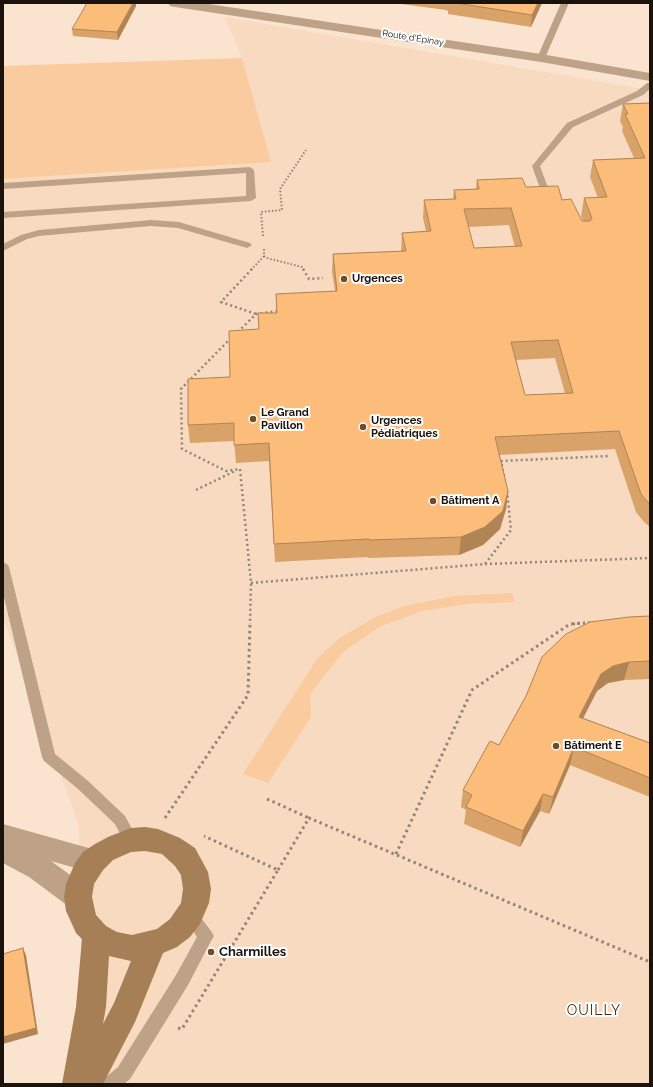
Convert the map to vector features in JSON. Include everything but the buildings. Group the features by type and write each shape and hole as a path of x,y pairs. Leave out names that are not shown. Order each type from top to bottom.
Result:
{"street":[{"name":"Route d'Épinay","path":"175,3 541,58 650,77"},
{"path":"3,836 94,861"},
{"path":"145,839 158,841 171,846 185,857 194,872 197,889 195,903 190,915 176,931 167,938 152,944 132,948 112,944 96,935 86,924 80,911 78,896 80,884 85,872 94,861 104,852 131,840 145,839"},
{"path":"3,850 39,868 78,896"},
{"path":"77,1084 91,1007 96,935"},
{"path":"87,1084 125,1012 152,944"}],"lane":[{"path":"541,58 565,3"},
{"path":"564,202 543,186 536,166 570,125 640,93 650,85"},
{"path":"3,186 250,170 251,198 3,215"},
{"path":"90,209 90,227"},
{"path":"3,248 24,237 39,233 90,227 151,223 179,225 247,245"},
{"path":"3,567 49,758 82,784 120,820 131,840"},
{"path":"111,1084 124,1073 182,980 206,936 190,915"}],"path":[{"path":"263,240 261,212 282,210 280,189 306,150"},
{"path":"264,247 264,256 222,302 256,314 286,310"},
{"path":"264,256 302,267 309,279 323,278"},
{"path":"240,469 226,471 182,448 181,389 256,314"},
{"path":"505,480 501,461 609,456"},
{"path":"196,490 240,469"},
{"path":"169,822 163,820 183,793 248,695 251,583 240,469"},
{"path":"485,564 511,530 507,487"},
{"path":"251,583 485,564 650,558"},
{"path":"396,854 472,690 570,624 599,622"},
{"path":"267,799 650,962"},
{"path":"278,870 309,818"}],"shaded area":[{"path":"225,17 650,90 650,1084 83,1084 79,825 3,617 3,179 270,162 242,58"},
{"path":"242,58 271,162 3,179 3,66"},
{"path":"512,593 515,602 468,604 422,611 379,627 343,652 310,694 311,717 268,783 243,774 317,659 340,638 375,617 405,606 454,596"}],"place":[{"name":"Urgences","path":"344,279"},
{"name":"Le Grand Pavillon","path":"253,419"},
{"name":"Urgences Pédiatriques","path":"363,427"},
{"name":"Bâtiment A","path":"433,501"},
{"name":"Bâtiment E","path":"556,746"},
{"name":"Charmilles","path":"211,952"}],"district":[{"name":"OUILLY","path":"594,1011"}]}
